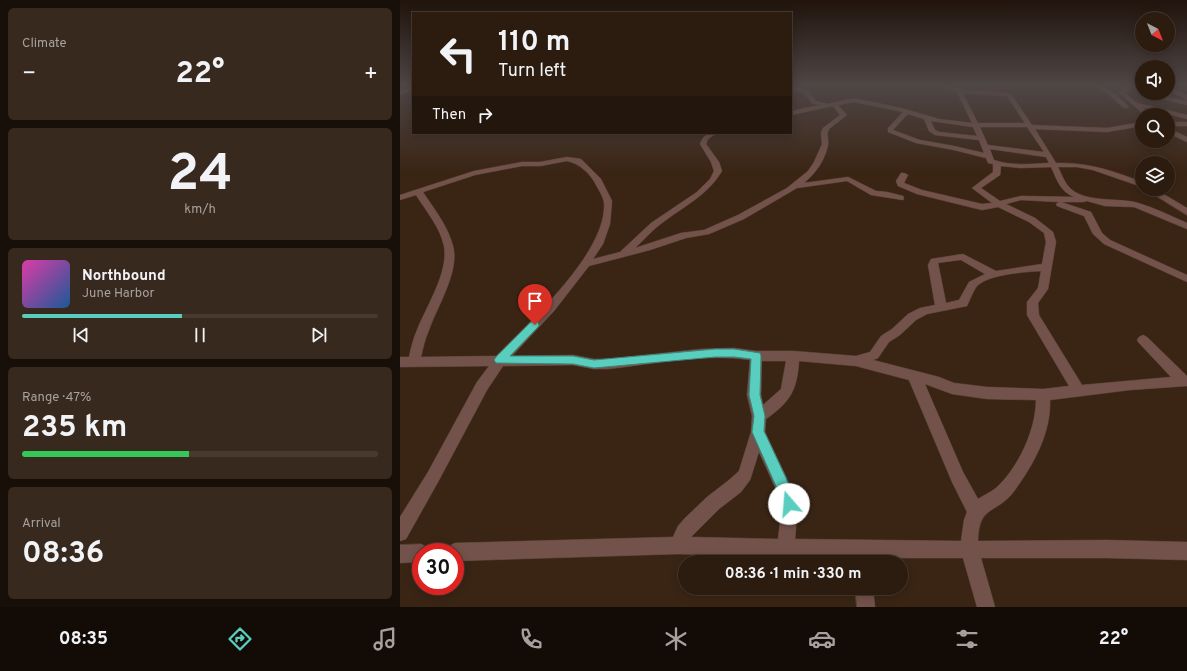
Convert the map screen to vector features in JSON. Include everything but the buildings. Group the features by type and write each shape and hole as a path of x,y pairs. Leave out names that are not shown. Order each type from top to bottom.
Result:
{"street":[{"path":"585,264 622,255 684,235 706,232 715,229 741,217 795,186 811,173 818,162 825,144 824,132 826,128 843,114"},
{"path":"905,114 890,129 890,131 918,142 948,147 990,157"},
{"path":"915,114 939,122 976,125 1107,130 1135,126"},
{"path":"972,114 991,161 997,164 1085,166 1119,176 1135,183"},
{"path":"1021,114 1050,155 1064,187 1068,191 1076,196 1105,203 1126,203 1136,205 1187,226"},
{"path":"1177,114 1187,117"},
{"path":"927,118 932,131 937,134 981,138"},
{"path":"1175,124 1186,125"},
{"path":"622,255 658,222 687,204 706,189 718,171 715,162 703,144 705,138 712,134"},
{"path":"1175,134 1187,140"},
{"path":"986,147 1050,155"},
{"path":"400,198 459,177 522,164 540,164 568,159 578,161 598,181 608,201 606,224 598,244 585,264 550,308 500,360 482,386 433,478 400,533"},
{"path":"997,164 996,173 976,188 999,204 1032,220 1048,232 1051,242 1047,267 1043,289 1032,302 1033,315 1079,392"},
{"path":"904,175 900,181 901,184 920,192 982,207 1021,198 1046,200 1091,200"},
{"path":"795,186 848,179 874,193 887,194 900,198"},
{"path":"414,362 422,333 444,278 449,256 449,247 441,229 418,191"},
{"path":"1162,196 1176,203 1187,212"},
{"path":"1046,200 1085,212 1090,216 1098,234 1107,242 1187,279"},
{"path":"941,307 932,265 934,261 963,257 995,276"},
{"path":"856,361 874,355 884,339 896,332 912,317 924,311 963,303 974,282 1016,270 1047,267"},
{"path":"1143,340 1185,382"},
{"path":"400,362 573,360 594,364 715,353 734,353 756,356 793,356 856,361 939,382 963,391 987,393 1043,395 1079,392 1130,384 1185,382"},
{"path":"756,356 754,395 758,424 789,504 786,548"},
{"path":"678,545 684,532 691,524 712,503 735,486 745,475 758,424 785,395 790,385 793,356"},
{"path":"914,376 922,391 957,477 976,512"},
{"path":"986,607 970,550 972,521 976,512 1000,494 1010,484 1024,461 1041,426 1043,395"},
{"path":"464,552 678,545 786,548 859,555 970,550 1107,549 1187,551"},
{"path":"400,554 412,553"},
{"path":"865,595 866,607"}],"route":[{"path":"535,325 500,360 573,360 594,364 608,364 715,353 734,353 756,356 754,395 759,416 758,432 781,482 789,504"}]}
